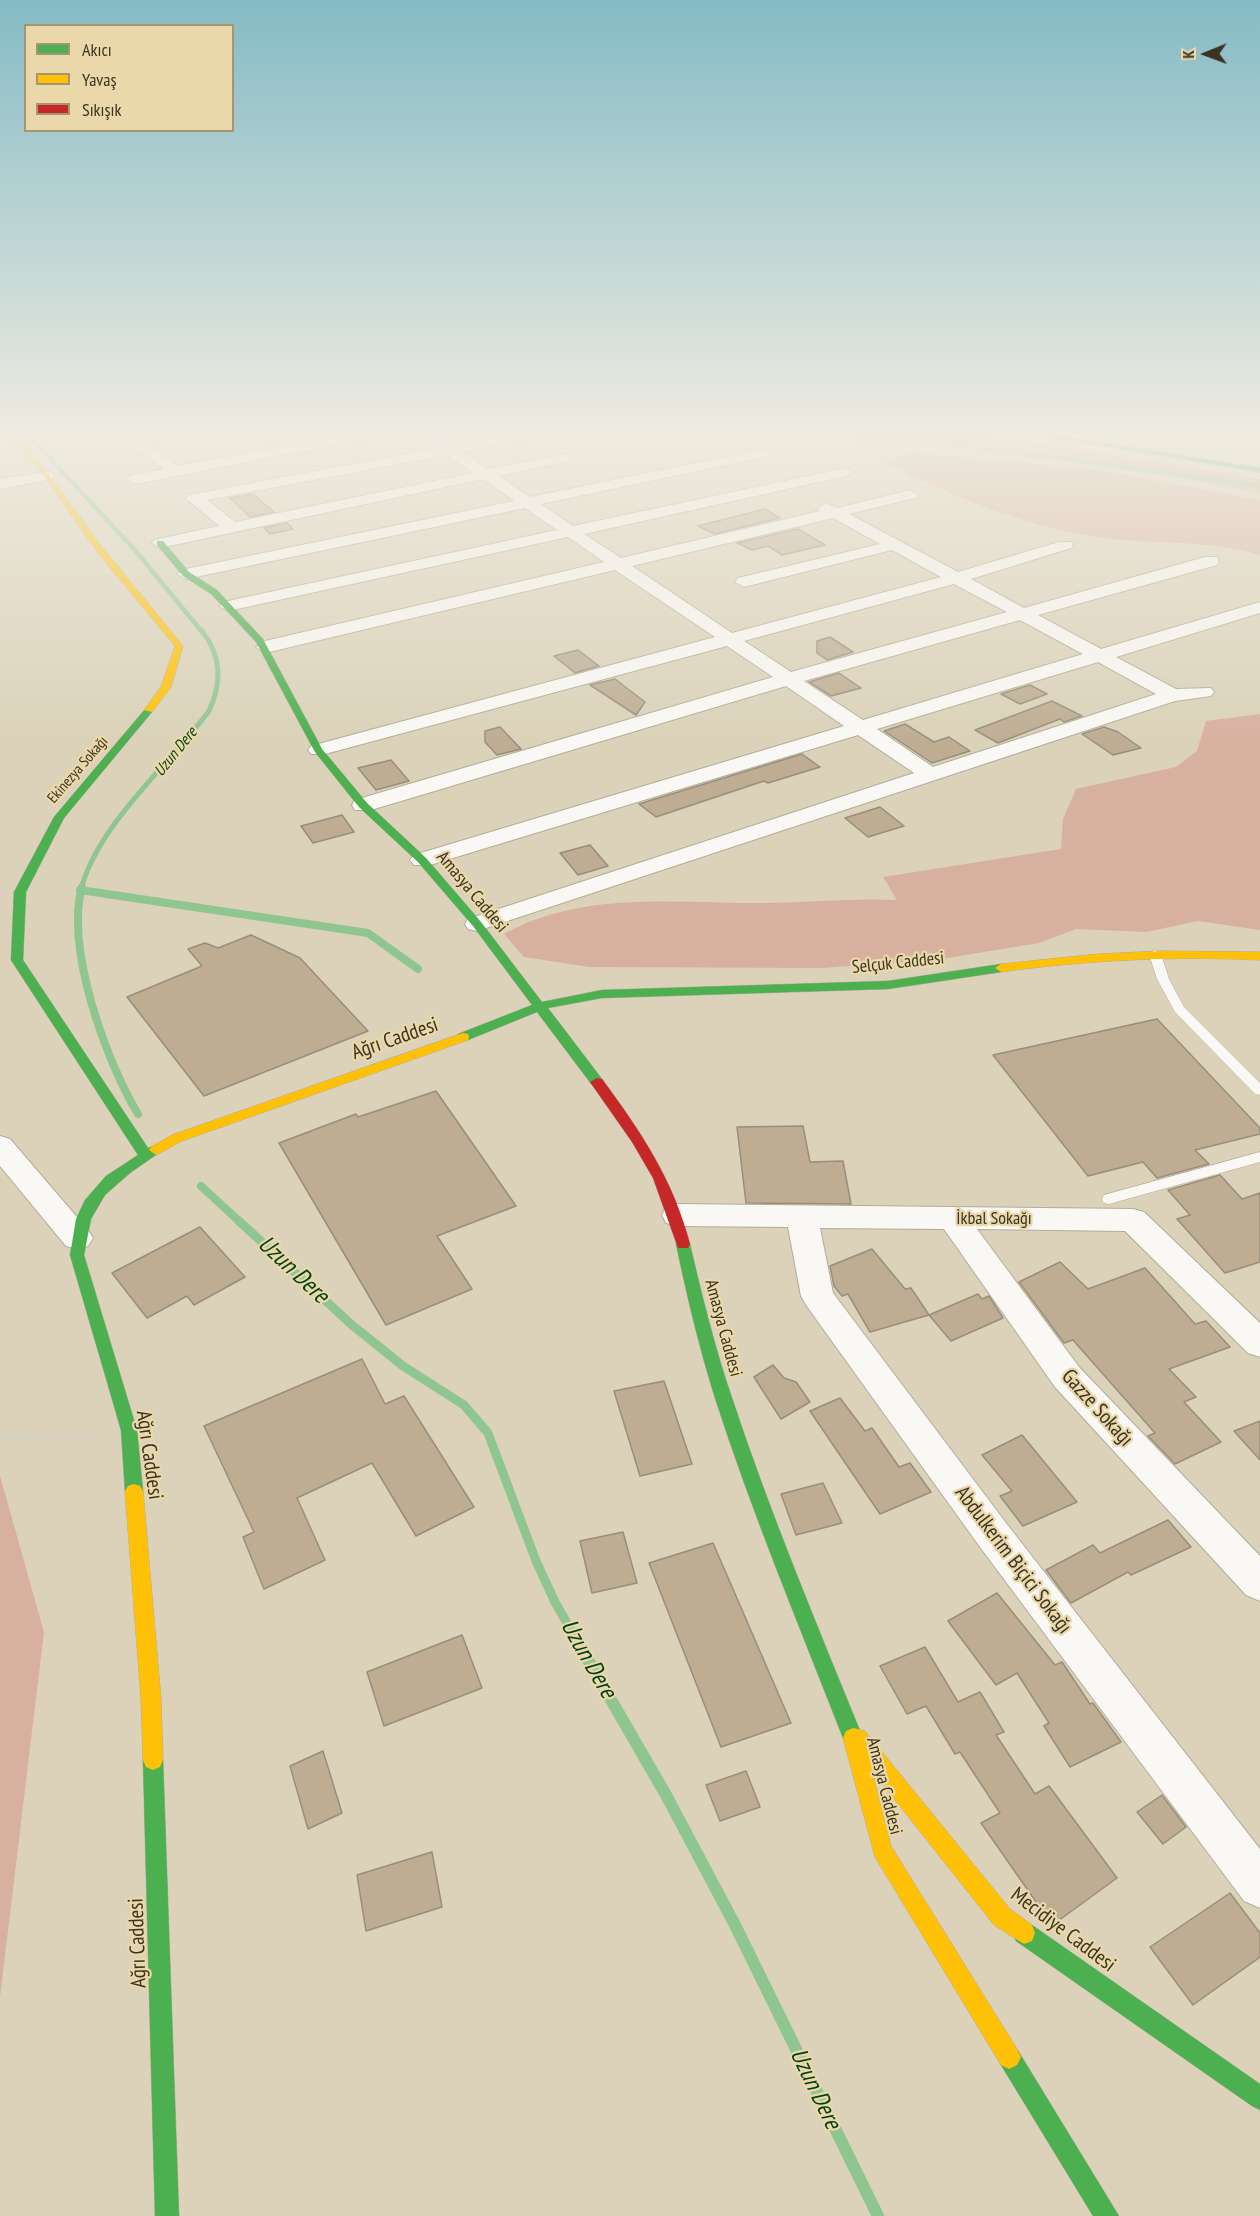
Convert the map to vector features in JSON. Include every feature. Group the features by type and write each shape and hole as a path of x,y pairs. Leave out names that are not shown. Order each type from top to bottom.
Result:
{"main road":[{"name":"Ekinezya Sokağı","path":"91,537 179,646 166,687 131,734 59,817 20,892 17,960 145,1155"},
{"name":"Amasya Caddesi","path":"160,543 186,574 214,592 265,647 318,750 363,805 422,860 477,924 625,1119 666,1186 677,1215 699,1315 723,1397 770,1530 852,1732 882,1850 1107,2216"},
{"name":"Selçuk Caddesi","path":"540,1006 602,994 888,985 1059,959 1189,952 1260,956"},
{"name":"Ağrı Caddesi","path":"167,2216 151,1699 129,1430 77,1254 77,1238 86,1208 112,1180 145,1155 177,1138 233,1116 477,1032 540,1006"},
{"name":"Mecidiye Caddesi","path":"852,1732 916,1807 1002,1917 1260,2097"}],"street":[{"path":"160,543 185,537"},
{"path":"186,574 362,537"},
{"path":"228,606 551,537"},
{"path":"578,537 932,776"},
{"path":"265,647 727,537"},
{"path":"880,537 1173,695"},
{"path":"744,582 894,545"},
{"path":"318,750 956,578 1065,545"},
{"path":"363,805 788,679 1211,561"},
{"path":"422,860 1260,607"},
{"path":"477,924 1173,695 1204,692"},
{"path":"0,1146 77,1238"},
{"name":"İkbal Sokağı","path":"677,1215 1133,1220 1260,1344"},
{"name":"Abdulkerim Biçici Sokağı","path":"802,1217 817,1296 993,1535 1260,1886"},
{"name":"Gazze Sokağı","path":"952,1219 1067,1377 1260,1583"}],"lane":[{"path":"1155,954 1163,979 1179,1009 1260,1091"},
{"path":"1109,1199 1260,1157"}],"path":[{"path":"0,1436 99,1440"}],"shaded area":[{"path":"1101,537 1260,537 1260,555 1200,544"},
{"path":"1260,714 1260,930 1198,921 1146,932 1076,929 1039,943 935,960 822,968 589,967 524,957 504,934 535,920 567,910 634,902 769,903 897,900 883,877 1061,849 1063,819 1076,789 1176,767 1197,751 1206,721"},
{"path":"0,1476 44,1632 0,1997"}],"building":[{"path":"761,537 812,537 825,545 782,555 768,546 752,550 737,543"},
{"path":"830,637 853,652 827,660 817,653 817,641"},
{"path":"578,650 599,666 575,673 554,656"},
{"path":"839,673 861,688 831,696 809,682"},
{"path":"615,679 645,702 636,715 590,685"},
{"path":"1030,685 1047,694 1020,704 1001,694"},
{"path":"1052,701 1082,716 1064,722 1060,719 998,743 975,730"},
{"path":"905,724 934,742 949,737 970,751 932,763 884,731"},
{"path":"500,727 521,749 497,755 485,742 485,731"},
{"path":"1104,727 1118,732 1141,748 1113,755 1082,734"},
{"path":"802,754 820,767 768,783 764,781 656,817 639,804"},
{"path":"391,760 409,781 376,790 358,768"},
{"path":"880,807 904,826 868,837 845,818"},
{"path":"342,815 354,832 313,843 301,826"},
{"path":"590,845 608,866 578,875 560,853"},
{"path":"251,935 300,958 368,1031 204,1096 127,997 202,966 188,949 205,943 218,948"},
{"path":"1157,1019 1260,1128 1260,1134 1195,1150 1209,1164 1157,1178 1143,1162 1088,1176 993,1055"},
{"path":"436,1091 516,1206 437,1236 472,1289 386,1325 279,1143 356,1114 358,1117"},
{"path":"803,1126 810,1162 843,1161 851,1204 746,1203 737,1127"},
{"path":"1220,1175 1242,1199 1260,1193 1260,1262 1225,1273 1177,1219 1190,1215 1168,1190"},
{"path":"200,1227 245,1277 194,1305 187,1296 147,1318 112,1273"},
{"path":"872,1249 905,1289 911,1288 929,1315 870,1332 848,1294 842,1296 834,1286 830,1266"},
{"path":"1060,1262 1088,1289 1145,1268 1195,1324 1206,1321 1230,1347 1169,1369 1196,1397 1184,1402 1221,1442 1175,1464 1148,1436 1155,1433 1073,1340 1064,1343 1019,1282"},
{"path":"978,1294 982,1299 989,1296 1003,1318 951,1341 929,1315"},
{"path":"362,1359 385,1404 404,1396 474,1507 416,1536 372,1463 297,1498 325,1560 264,1589 243,1537 254,1532 204,1426"},
{"path":"773,1365 784,1378 796,1382 810,1402 781,1419 754,1377"},
{"path":"664,1381 692,1464 640,1476 614,1391"},
{"path":"840,1398 865,1431 872,1428 899,1467 910,1463 931,1492 880,1514 810,1411"},
{"path":"1260,1421 1260,1460 1234,1431"},
{"path":"1022,1435 1077,1502 1023,1526 1000,1496 1012,1491 982,1455"},
{"path":"823,1483 842,1523 796,1535 781,1494"},
{"path":"1168,1520 1191,1547 1131,1575 1128,1572 1071,1603 1046,1570 1093,1545 1100,1553"},
{"path":"623,1532 637,1583 592,1593 580,1541"},
{"path":"713,1543 791,1723 721,1747 649,1563"},
{"path":"997,1593 1055,1665 1062,1662 1090,1704 1093,1703 1121,1742 1070,1767 1044,1726 1049,1723 1017,1673 996,1685 948,1621"},
{"path":"462,1635 482,1688 384,1726 367,1672"},
{"path":"925,1647 958,1702 980,1692 1004,1732 996,1735 1035,1794 1049,1786 1117,1878 1058,1921 1041,1909 981,1823 1000,1813 960,1752 955,1754 926,1706 907,1714 880,1666"},
{"path":"323,1751 342,1813 308,1829 290,1766"},
{"path":"746,1771 760,1807 720,1821 706,1785"},
{"path":"1162,1795 1186,1827 1163,1844 1137,1812"},
{"path":"432,1852 442,1907 366,1931 357,1875"},
{"path":"1230,1893 1260,1933 1260,1957 1193,2005 1150,1947"}],"waterway":[{"name":"Uzun Dere","path":"123,537 203,633"},
{"name":"Uzun Dere","path":"81,889 90,865 119,818 209,711 216,690 218,670 209,640 202,631"},
{"path":"81,890 368,933 418,969"},
{"name":"Uzun Dere","path":"81,890 78,912 79,941 92,1004 113,1065 138,1114"},
{"name":"Uzun Dere","path":"201,1186 240,1222"},
{"name":"Uzun Dere","path":"239,1221 352,1325 403,1366 464,1405 488,1433 536,1561 555,1602 585,1655"},
{"name":"Uzun Dere","path":"584,1653 666,1795 735,1925 878,2216"}],"traffic: fast":[{"path":"160,543 186,574 214,592 260,641 318,750 363,805 422,860 477,924 597,1082"},
{"path":"145,1155 17,960 20,892 59,817 149,710"},
{"path":"463,1037 540,1006 602,994 888,985 1001,968"},
{"path":"134,1491 129,1430 77,1255 83,1219 100,1191 111,1180 156,1150"},
{"path":"683,1244 699,1315 723,1397 770,1530 853,1738"},
{"path":"153,1760 167,2216"},
{"path":"1024,1933 1260,2098"},
{"path":"1009,2057 1107,2216"}],"traffic: slow":[{"path":"91,537 179,646 166,687 149,710"},
{"path":"1001,968 1130,955 1260,956"},
{"path":"156,1150 177,1138 463,1037"},
{"path":"134,1491 151,1699 153,1760"},
{"path":"853,1738 882,1850 1009,2057"},
{"path":"858,1738 1002,1917 1024,1933"}],"traffic: jam":[{"path":"597,1082 637,1138 660,1178 677,1221 683,1244"}]}
